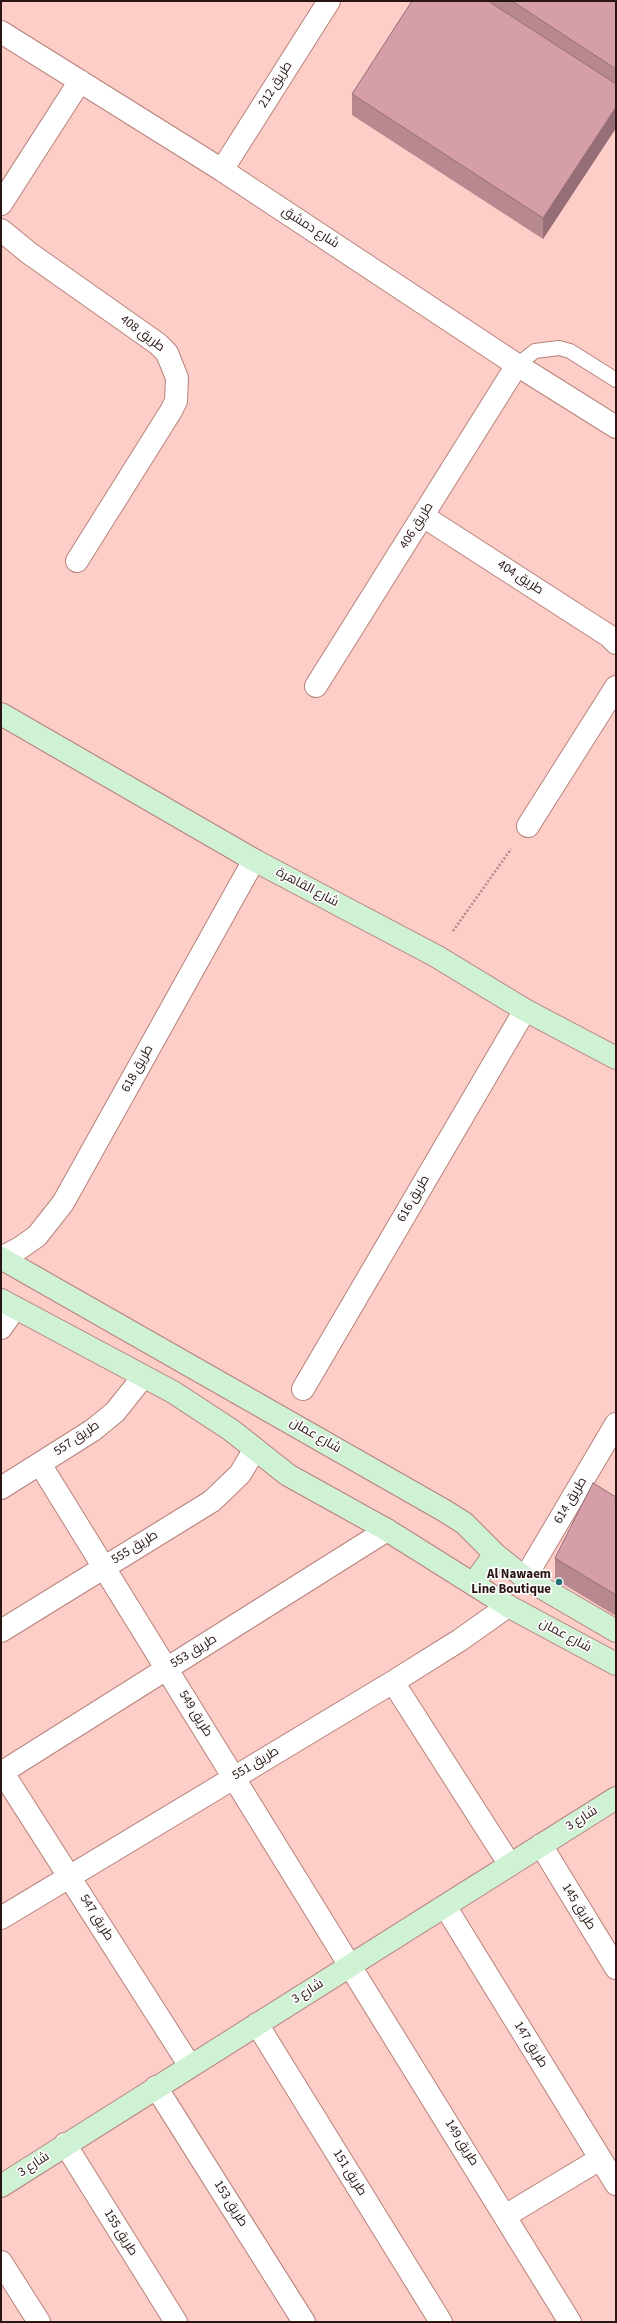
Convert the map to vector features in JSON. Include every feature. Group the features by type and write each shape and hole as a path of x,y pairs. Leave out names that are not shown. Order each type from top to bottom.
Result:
{"street":[{"name":"طريق 212","path":"222,170 330,1"},
{"name":"شارع دمشق","path":"1,32 222,170 517,365 616,427"},
{"path":"1,204 80,82"},
{"name":"طريق 408","path":"1,230 29,253 158,344 167,353 178,378 176,401 171,411 77,562"},
{"name":"طريق 406","path":"316,686 517,365"},
{"name":"طريق 404","path":"423,516 610,636 616,642"},
{"path":"528,826 616,687"},
{"name":"شارع القاهرة","path":"3,719 254,860 436,956 525,1010 616,1058"},
{"name":"طريق 618","path":"1,1258 20,1248 37,1236 63,1204 254,860"},
{"name":"طريق 616","path":"303,1389 525,1010"},
{"name":"شارع عمان","path":"1,1258 445,1511 464,1523 495,1554 525,1578 616,1631"},
{"path":"1,1328 8,1304"},
{"name":"شارع عمان","path":"8,1304 202,1410 231,1430 288,1475 387,1530 508,1606 616,1664"},
{"name":"طريق 557","path":"1,1488 93,1430 115,1412 143,1377"},
{"name":"طريق 614","path":"525,1578 616,1424"},
{"name":"طريق 555","path":"1,1631 212,1501 240,1474 255,1449"},
{"name":"طريق 549","path":"40,1464 351,1965"},
{"name":"طريق 553","path":"2,1772 387,1530"},
{"path":"473,1584 495,1554"},
{"name":"طريق 551","path":"1,1918 69,1875 393,1682 460,1640 508,1606"},
{"path":"393,1682 510,1865"},
{"name":"طريق 547","path":"2,1772 190,2066"},
{"name":"شارع 3","path":"1,2186 616,1798"},
{"name":"طريق 145","path":"541,1845 616,1968"},
{"name":"طريق 147","path":"445,1906 616,2184"},
{"name":"طريق 149","path":"351,1965 570,2322"},
{"name":"طريق 151","path":"257,2024 441,2322"},
{"name":"طريق 153","path":"156,2087 304,2322"},
{"name":"طريق 155","path":"66,2144 176,2322"},
{"path":"505,2216 600,2159"},
{"path":"1,2262 39,2322"}],"lane":[{"path":"517,365 535,351 559,348 570,351 616,380"}],"path":[{"path":"436,956 528,826"}],"building":[{"path":"412,1 488,1 616,84 616,107 543,218 352,94"},
{"path":"512,1 616,1 616,69"},
{"path":"593,1483 616,1497 616,1595 555,1558"}],"place":[{"name":"Al Nawaem Line Boutique","path":"559,1582"}]}
